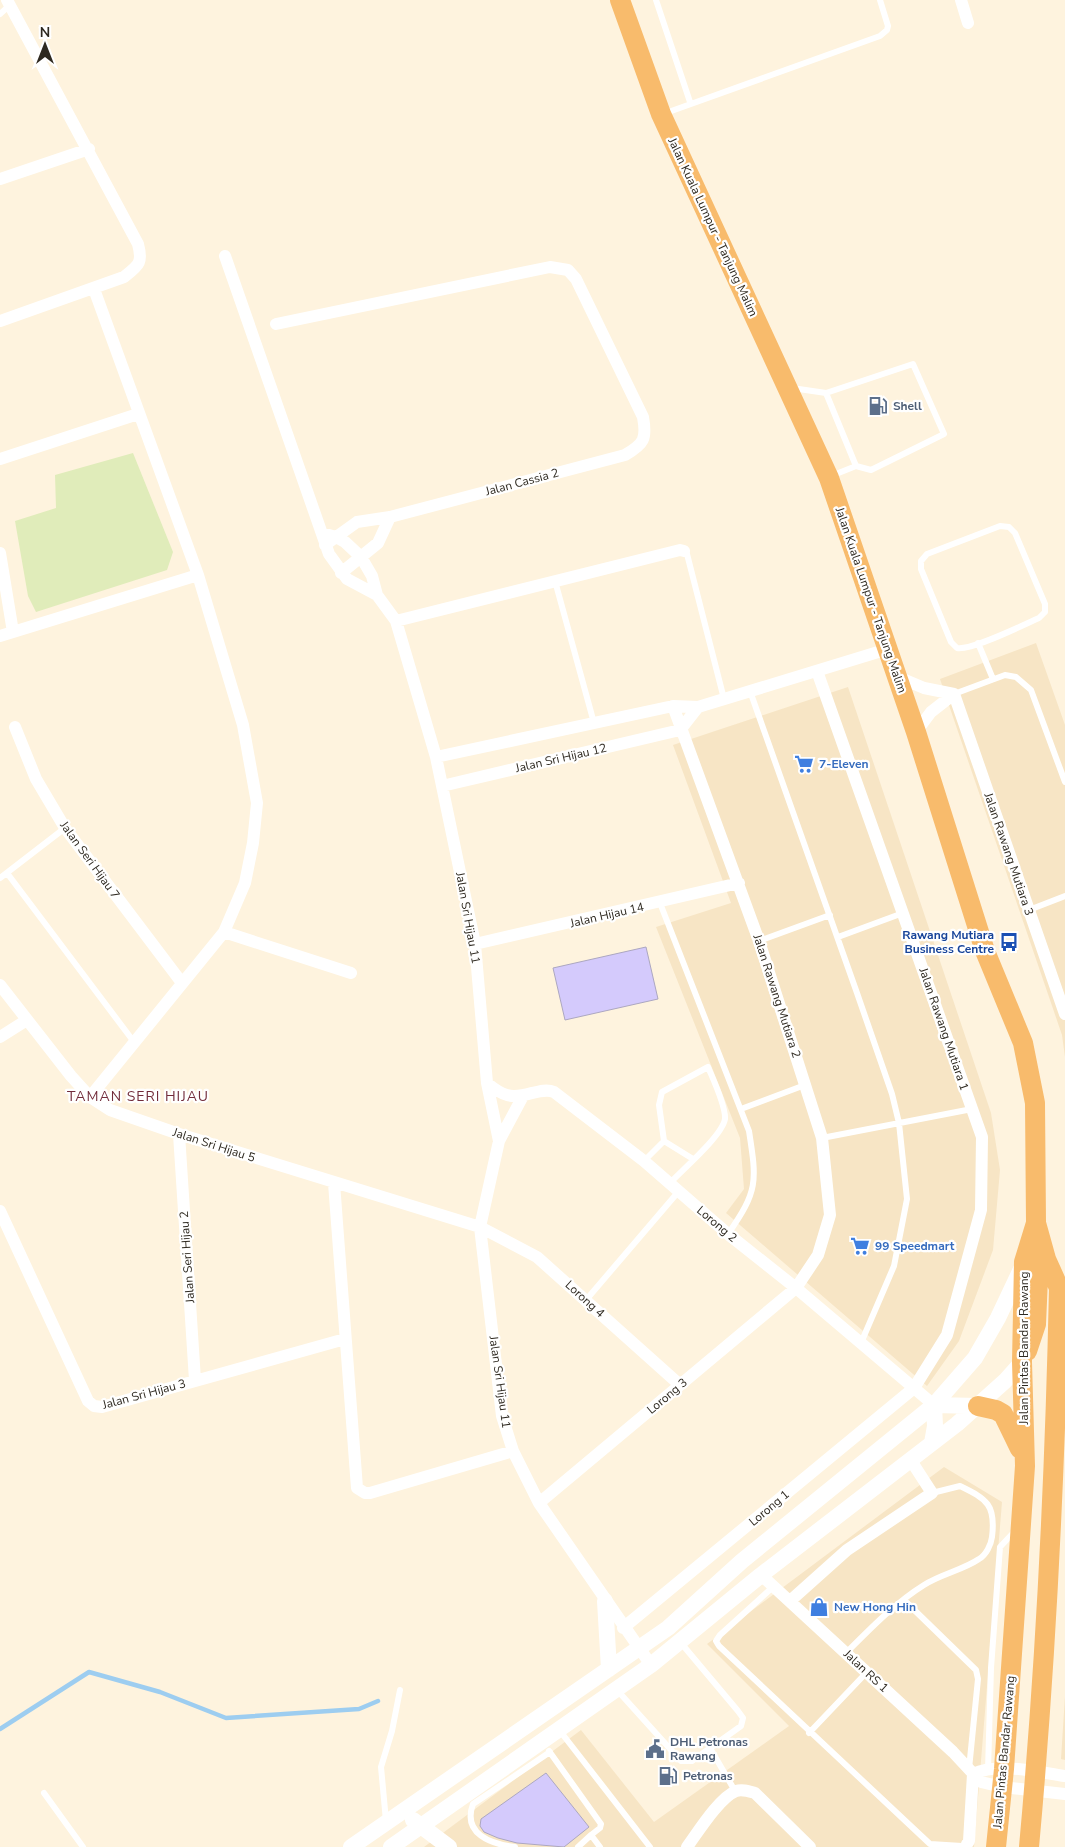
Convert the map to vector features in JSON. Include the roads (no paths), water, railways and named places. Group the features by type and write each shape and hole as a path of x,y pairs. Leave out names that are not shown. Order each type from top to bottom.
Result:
{"main road":[{"name":"Jalan Kuala Lumpur - Tanjung Malim","path":"620,0 662,114 829,478 898,677 985,951 1023,1043 1035,1103 1036,1223"},
{"name":"Jalan Pintas Bandar Rawang","path":"1029,1847 1050,1554 1056,1390 1062,1296 1046,1259 1036,1223"},
{"name":"Jalan Pintas Bandar Rawang","path":"996,1847 995,1777 1022,1523 1025,1466 1022,1362 1024,1262 1036,1223"},
{"path":"1022,1362 1032,1342 1036,1324 1038,1278 1046,1259"},
{"path":"978,1406 996,1410 1008,1420 1025,1466"}],"street":[{"path":"961,0 968,23"},
{"path":"0,322 124,277 137,266 142,257 138,244 89,149 8,3"},
{"path":"0,179 89,149"},
{"path":"225,256 323,539 340,573 356,585 378,595"},
{"name":"Jalan Cassia 2","path":"276,324 550,267 562,268 576,279 643,417 646,434 639,447 625,455 390,517 357,522 336,537"},
{"path":"90,1097 224,932 245,883 253,843 257,803 243,725 198,575 94,289"},
{"path":"0,459 138,414"},
{"path":"340,573 378,543 390,517"},
{"path":"323,539 336,537 361,557"},
{"path":"396,621 680,550 684,551"},
{"path":"0,553 13,632"},
{"name":"Jalan Sri Hijau 11","path":"361,557 372,576 378,595 396,621 436,757 475,944 487,1083 499,1141"},
{"path":"0,636 198,575"},
{"path":"436,757 673,706 698,707 888,649"},
{"name":"Jalan Rawang Mutiara 1","path":"817,671 982,1137 981,1210 947,1335 914,1388"},
{"path":"898,677 924,688 954,694"},
{"path":"916,732 931,712 954,694"},
{"name":"Jalan Rawang Mutiara 3","path":"954,694 1065,1014"},
{"name":"Jalan Rawang Mutiara 2","path":"673,706 680,730 739,883 822,1138 830,1215 818,1255 796,1288"},
{"path":"680,730 698,707"},
{"name":"Jalan Seri Hijau 7","path":"15,727 36,779 65,828 182,983"},
{"name":"Jalan Sri Hijau 12","path":"442,786 680,730"},
{"name":"Jalan Hijau 14","path":"475,944 660,903 739,883"},
{"path":"224,932 351,973"},
{"name":"Jalan Sri Hijau 5","path":"0,985 90,1097 110,1110 334,1183 480,1226"},
{"path":"0,1037 27,1020"},
{"name":"Lorong 2","path":"487,1083 508,1096 523,1096 547,1090 552,1091 644,1160 728,1234 796,1288 934,1405"},
{"name":"Jalan Sri Hijau 11","path":"523,1096 499,1141 480,1226 502,1416 513,1451 539,1503 623,1628 651,1665"},
{"name":"Jalan Seri Hijau 2","path":"179,1134 195,1380"},
{"path":"334,1183 355,1483 360,1491 370,1493 513,1451"},
{"name":"Jalan Sri Hijau 3","path":"0,1211 91,1404 102,1407 345,1339"},
{"name":"Lorong 4","path":"480,1226 537,1256 680,1385"},
{"path":"351,1847 385,1816 403,1813 668,1628 742,1561 934,1405 975,1358 998,1318 1024,1262"},
{"name":"Lorong 3","path":"539,1503 796,1288"},
{"path":"385,1816 399,1845 422,1825 546,1748 560,1731 680,1642 768,1580 910,1459 978,1406 1022,1362"},
{"path":"1056,1390 1065,1371"},
{"name":"Lorong 1","path":"623,1628 914,1388"},
{"path":"934,1405 978,1406"},
{"path":"932,1443 935,1426 934,1405"},
{"path":"790,1601 848,1550 932,1493 910,1459"},
{"name":"Jalan RS 1","path":"768,1580 981,1782 995,1777"},
{"path":"605,1601 609,1669"},
{"path":"967,1844 969,1841 973,1802 971,1772"},
{"path":"995,1777 1035,1781 1065,1776"},
{"path":"995,1777 1035,1781 1065,1794"},
{"path":"687,1847 718,1806 735,1791 744,1790 755,1793 810,1847"},
{"path":"403,1813 422,1825 449,1847"}],"lane":[{"path":"656,0 690,102"},
{"path":"662,114 690,102 880,36 887,30 888,26 880,0"},
{"path":"0,14 8,3"},
{"path":"788,388 826,392 913,364 944,434 871,470 856,466 829,478"},
{"path":"826,392 856,466"},
{"path":"1000,526 1008,527 1015,533 1045,604 1045,612 1039,618 978,643 961,649 951,642 921,569 921,561 927,554 1000,526"},
{"path":"684,551 687,554 724,699"},
{"path":"555,581 594,723"},
{"path":"978,643 994,679"},
{"path":"954,694 1005,675 1016,677 1031,690 1065,782"},
{"path":"750,691 892,1094 899,1124 907,1199 894,1266 861,1342"},
{"path":"0,878 65,828"},
{"path":"7,873 134,1042"},
{"path":"1028,910 1065,896"},
{"path":"660,903 749,1132 754,1166 753,1192 728,1234"},
{"path":"838,938 903,914"},
{"path":"759,941 830,915"},
{"path":"586,1300 675,1187 693,1158 720,1131 725,1118 708,1067 662,1092 659,1105 664,1140"},
{"path":"741,1109 806,1084"},
{"path":"822,1138 972,1109"},
{"path":"644,1160 664,1140"},
{"path":"664,1140 693,1158"},
{"path":"846,1653 879,1620 924,1585 981,1559 992,1544 994,1524 992,1509 981,1496 960,1486 932,1493"},
{"path":"768,1580 716,1641 809,1733 930,1844 962,1846 967,1844"},
{"path":"904,1600 976,1670 978,1679 971,1772"},
{"path":"617,1690 681,1761 692,1761 741,1726 743,1718 680,1642"},
{"path":"809,1733 866,1672"},
{"path":"385,1816 381,1767 392,1731 400,1690"},
{"path":"560,1731 650,1847"},
{"path":"515,1847 496,1844 484,1838 471,1825 470,1813 473,1804 546,1748 601,1824 600,1828 578,1847"},
{"path":"710,1748 735,1791"},
{"path":"44,1793 83,1847"},
{"path":"591,1835 600,1847"}],"waterway":[{"path":"0,1729 89,1672 160,1692 226,1718 359,1709 378,1701"}],"place":[{"name":"Shell","path":"878,406"},
{"name":"7-Eleven","path":"804,764"},
{"name":"Rawang Mutiara Business Centre","path":"1009,942"},
{"name":"99 Speedmart","path":"860,1246"},
{"name":"New Hong Hin","path":"819,1607"},
{"name":"DHL Petronas Rawang","path":"655,1749"},
{"name":"Petronas","path":"668,1776"}],"district":[{"name":"TAMAN SERI HIJAU","path":"138,1096"}]}
